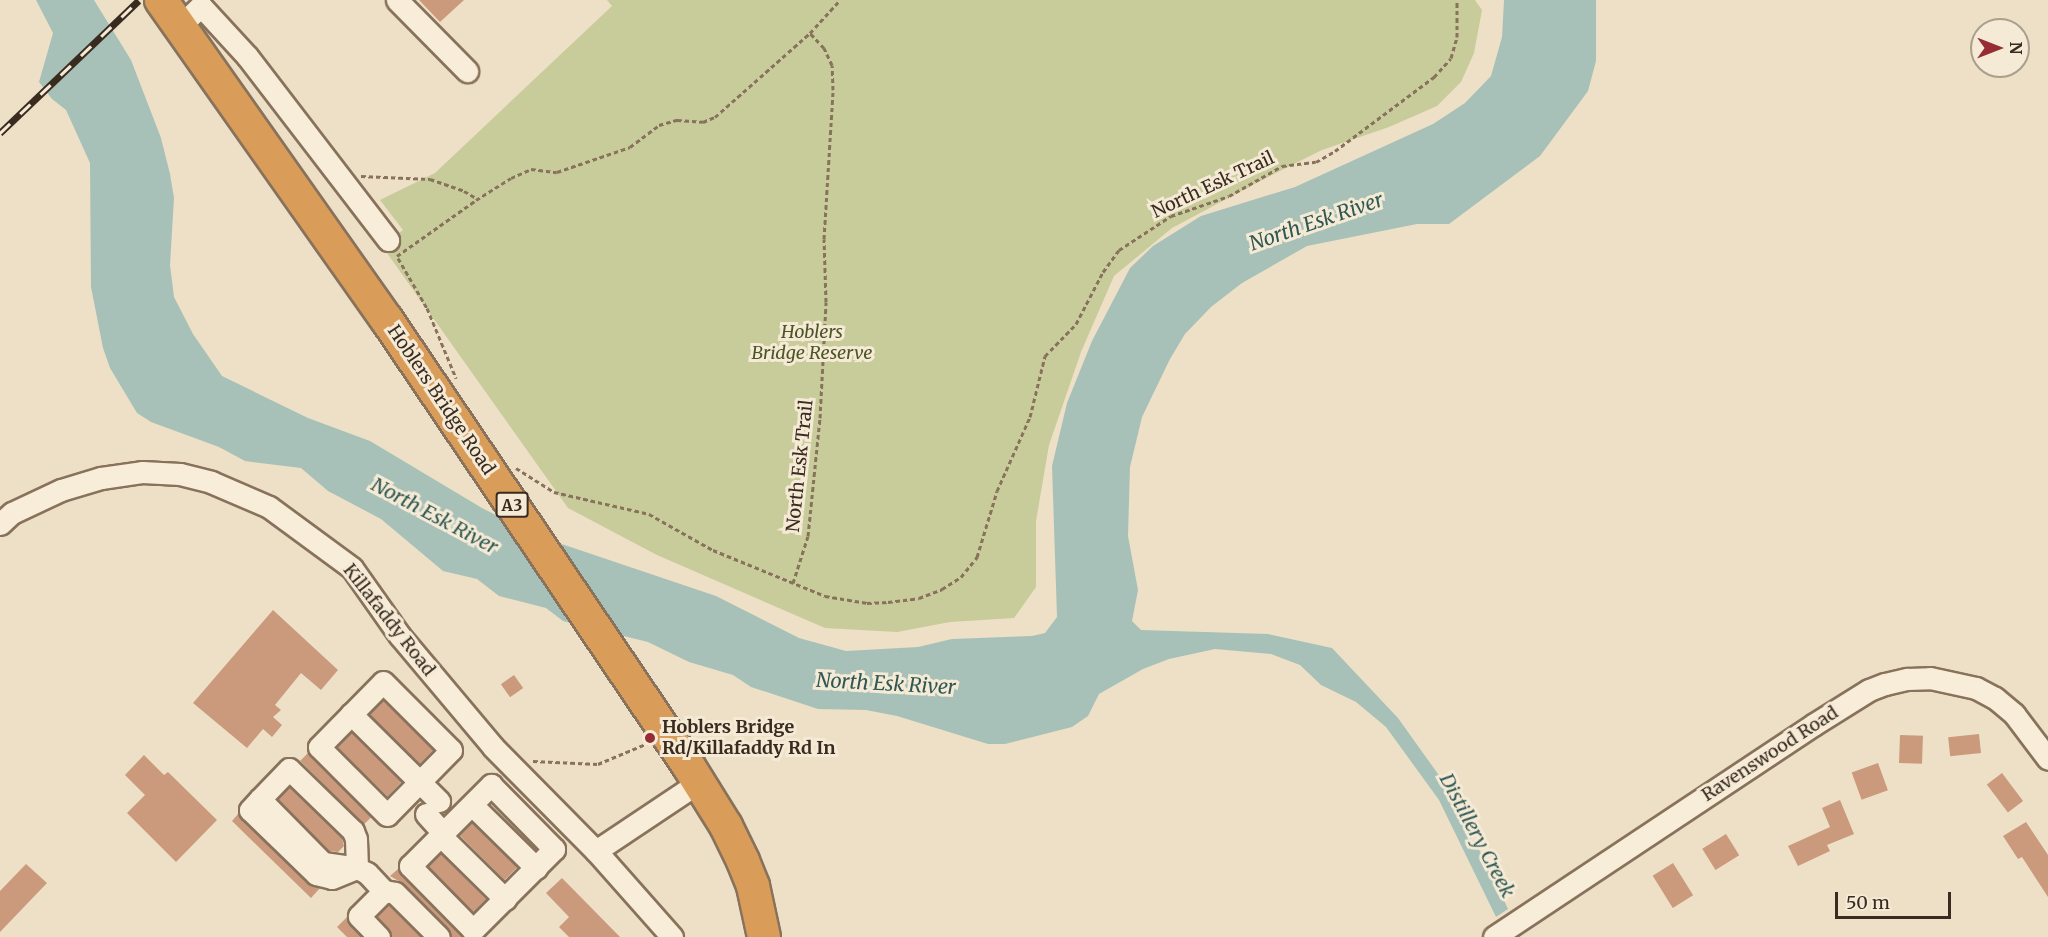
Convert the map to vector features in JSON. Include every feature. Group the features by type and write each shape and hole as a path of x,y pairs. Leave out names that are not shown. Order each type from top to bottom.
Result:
{"highway":[{"name":"Hoblers Bridge Road","path":"181,6 387,320 699,782 743,861 753,886 764,937"}],"street":[{"path":"397,0 467,71"},
{"path":"181,6 247,56 393,249"},
{"name":"Killafaddy Road","path":"0,524 12,513 61,490 101,478 142,472 180,474 211,482 269,507 352,568 400,636 493,747 596,851 672,937"},
{"name":"Ravenswood Road","path":"1495,937 1822,719 1869,690 1885,684 1907,679 1930,678 1976,688 1995,698 2014,714 2048,759"},
{"path":"383,682 451,750 420,782 387,815 318,747 383,682"},
{"path":"351,714 420,782 446,841 505,899"},
{"path":"362,871 332,878 316,874 250,810 289,769 354,831 362,871 384,891 395,893 440,937"},
{"path":"596,851 699,782"},
{"path":"491,785 554,849 473,930 410,866 443,833 491,785"},
{"path":"379,937 359,916 384,891"}],"path":[{"path":"457,381 427,308 393,249 511,178 531,169 557,172 630,147 659,125 677,120 703,122 715,117 810,33 840,0"},
{"name":"North Esk Trail","path":"513,464 539,485 554,492 649,514 713,550 825,596 867,603 888,603 919,598 942,589 961,577 977,557 998,491 1030,417 1045,356 1076,324 1103,272 1119,250 1171,216 1229,196 1282,165 1316,162 1335,151 1434,76 1451,58 1457,37 1457,0"},
{"name":"North Esk Trail","path":"793,584 808,536 820,418 826,302 824,239 833,90 832,65 824,48 810,33"},
{"path":"342,181 349,177 362,176 430,179 464,191 478,199"},
{"path":"528,762 598,764 648,743"}],"green space":[{"name":"Hoblers Bridge Reserve","path":"607,0 1475,0 1482,10 1474,53 1461,82 1437,106 1389,127 1322,150 1264,179 1172,228 1114,276 1081,352 1049,445 1036,521 1036,587 1014,618 950,622 897,632 825,628 657,555 568,508 382,246 403,230 380,200 435,173 612,6"}],"water":[{"name":"North Esk River","path":"36,0 94,0 131,60 161,138 170,174 174,198 170,265 174,297 193,334 222,376 308,418 370,441 482,508 535,535 716,596 799,638 846,651 918,647 952,639 1032,636 1045,633 1057,617 1052,466 1067,403 1092,341 1130,268 1153,246 1201,216 1295,187 1433,124 1465,103 1491,76 1502,37 1504,0 1596,0 1596,61 1588,91 1540,156 1449,224 1417,224 1307,246 1242,283 1211,307 1185,334 1170,359 1142,417 1130,467 1128,536 1138,590 1132,621 1141,630 1268,634 1332,648 1398,718 1453,795 1466,829 1486,861 1508,909 1496,917 1439,800 1386,727 1356,702 1321,685 1300,665 1271,654 1215,649 1169,659 1143,669 1099,694 1088,716 1072,727 1005,744 988,744 897,716 866,710 818,709 751,687 733,675 689,662 648,642 563,621 546,608 499,596 477,579 443,571 381,519 328,491 301,468 245,461 219,447 151,422 137,413 110,368 103,348 91,287 90,163 66,110 52,99 39,82 53,33"}],"building":[{"path":"419,0 464,0 440,22"},
{"path":"273,610 338,670 321,690 301,673 275,705 281,710 273,717 282,725 272,737 263,729 247,748 193,703"},
{"path":"514,675 523,688 510,697 501,684"},
{"path":"383,700 433,750 419,764 369,714"},
{"path":"351,732 402,781 387,796 336,747"},
{"path":"1979,734 1981,753 1950,756 1948,737"},
{"path":"1900,735 1923,736 1922,764 1899,763"},
{"path":"308,753 372,817 364,824 300,761"},
{"path":"144,755 164,775 168,772 217,820 176,862 127,813 145,795 125,775"},
{"path":"1878,763 1888,790 1862,800 1852,773"},
{"path":"2002,773 2023,801 2008,812 1987,784"},
{"path":"289,787 342,838 344,846 338,852 329,851 278,799"},
{"path":"1840,800 1854,834 1827,845 1830,851 1798,866 1788,846 1830,827 1822,808"},
{"path":"238,814 307,883 320,888 311,898 232,821"},
{"path":"472,822 517,867 505,880 459,835"},
{"path":"2026,822 2048,855 2048,897 2022,857 2018,859 2003,836"},
{"path":"1726,834 1739,855 1716,870 1702,849"},
{"path":"441,854 486,899 474,912 428,867"},
{"path":"1673,863 1693,895 1673,908 1653,876"},
{"path":"26,864 47,883 0,932 0,891"},
{"path":"398,869 401,875 462,937 451,937 448,928 404,884 390,876"},
{"path":"562,878 620,937 569,937 559,927 569,917 546,893"},
{"path":"389,905 421,937 391,937 389,929 377,916"},
{"path":"347,917 349,924 361,937 347,937 337,927"}],"railway":[{"path":"0,133 139,0"}],"place":[{"name":"Hoblers Bridge Rd/Killafaddy Rd In","path":"650,738"}],"water label":[{"name":"Distillery Creek","path":"1478,835"}]}
